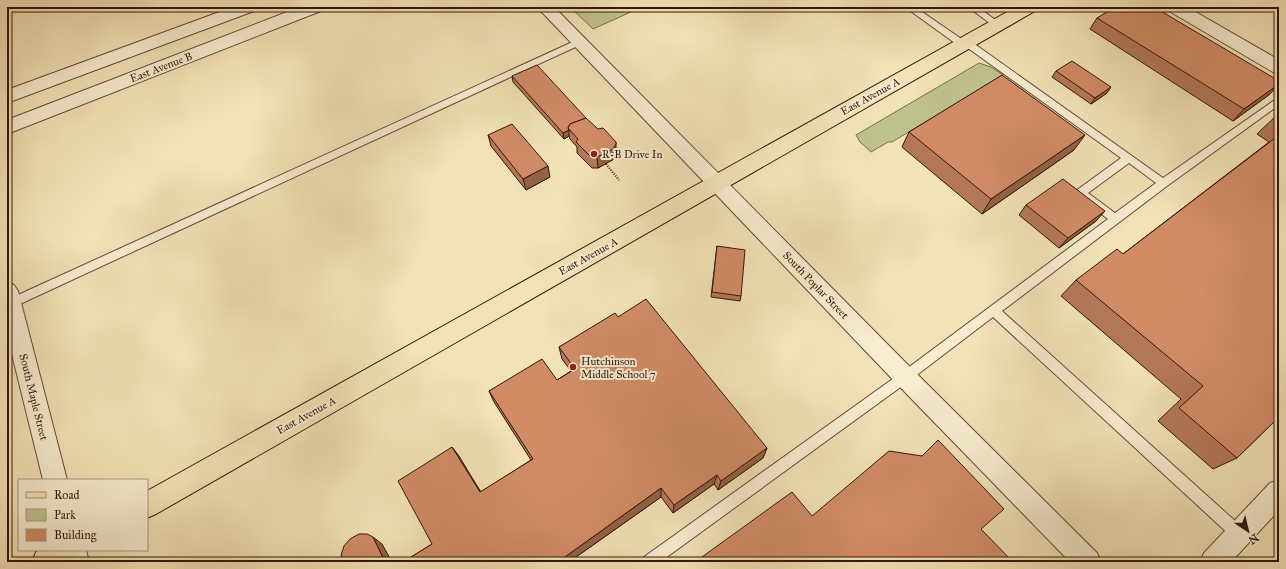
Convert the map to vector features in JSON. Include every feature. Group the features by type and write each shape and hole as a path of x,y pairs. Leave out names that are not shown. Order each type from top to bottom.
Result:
{"main road":[{"name":"East Avenue A","path":"148,504 1029,7"},
{"path":"46,562 65,551"}],"street":[{"path":"7,97 248,7"},
{"name":"East Avenue B","path":"7,127 315,7"},
{"name":"South Poplar Street","path":"545,7 905,377 1088,562"},
{"path":"1175,7 1279,68"},
{"name":"South Maple Street","path":"8,300 55,479"},
{"path":"1213,562 1279,492"},
{"path":"73,551 76,562"}],"lane":[{"path":"909,7 964,43 1163,183"},
{"path":"972,7 998,25"},
{"path":"8,300 579,42"},
{"path":"649,562 905,377 1163,183 1279,100"},
{"path":"1115,219 1080,193 1129,158"},
{"path":"994,310 1239,534"}],"path":[{"path":"606,164 620,180"}],"green space":[{"path":"570,7 642,7 593,29"},
{"path":"979,63 991,67 1003,75 892,142 888,142 871,152 860,142 856,135"}],"building":[{"path":"1115,7 1154,7 1279,81 1279,84 1244,109 1097,18"},
{"path":"1072,61 1111,87 1095,98 1056,71"},
{"path":"537,65 586,118 570,124 568,128 569,130 563,133 512,76"},
{"path":"1002,75 1085,135 991,199 909,132"},
{"path":"586,118 598,129 603,128 616,142 613,149 597,157 591,157 576,142 578,139 568,128 570,124"},
{"path":"512,124 548,166 523,179 488,135"},
{"path":"1279,135 1279,417 1237,458 1179,408 1203,386 1076,280 1117,249 1123,254"},
{"path":"1063,179 1105,211 1068,238 1026,205"},
{"path":"717,246 745,250 741,296 712,292"},
{"path":"646,299 767,448 721,481 717,475 674,505 661,488 558,562 403,562 432,544 398,481 452,447 480,492 533,459 489,391 542,359 557,380 575,369 559,347 615,313 618,317"},
{"path":"938,440 1004,509 981,529 1013,562 695,562 792,492 812,516 889,451 922,456"},
{"path":"359,534 367,534 373,537 385,562 344,562 341,555 344,546 350,539"}],"place":[{"name":"R-B Drive In","path":"594,154"},
{"name":"Hutchinson Middle School 7","path":"573,367"}]}
